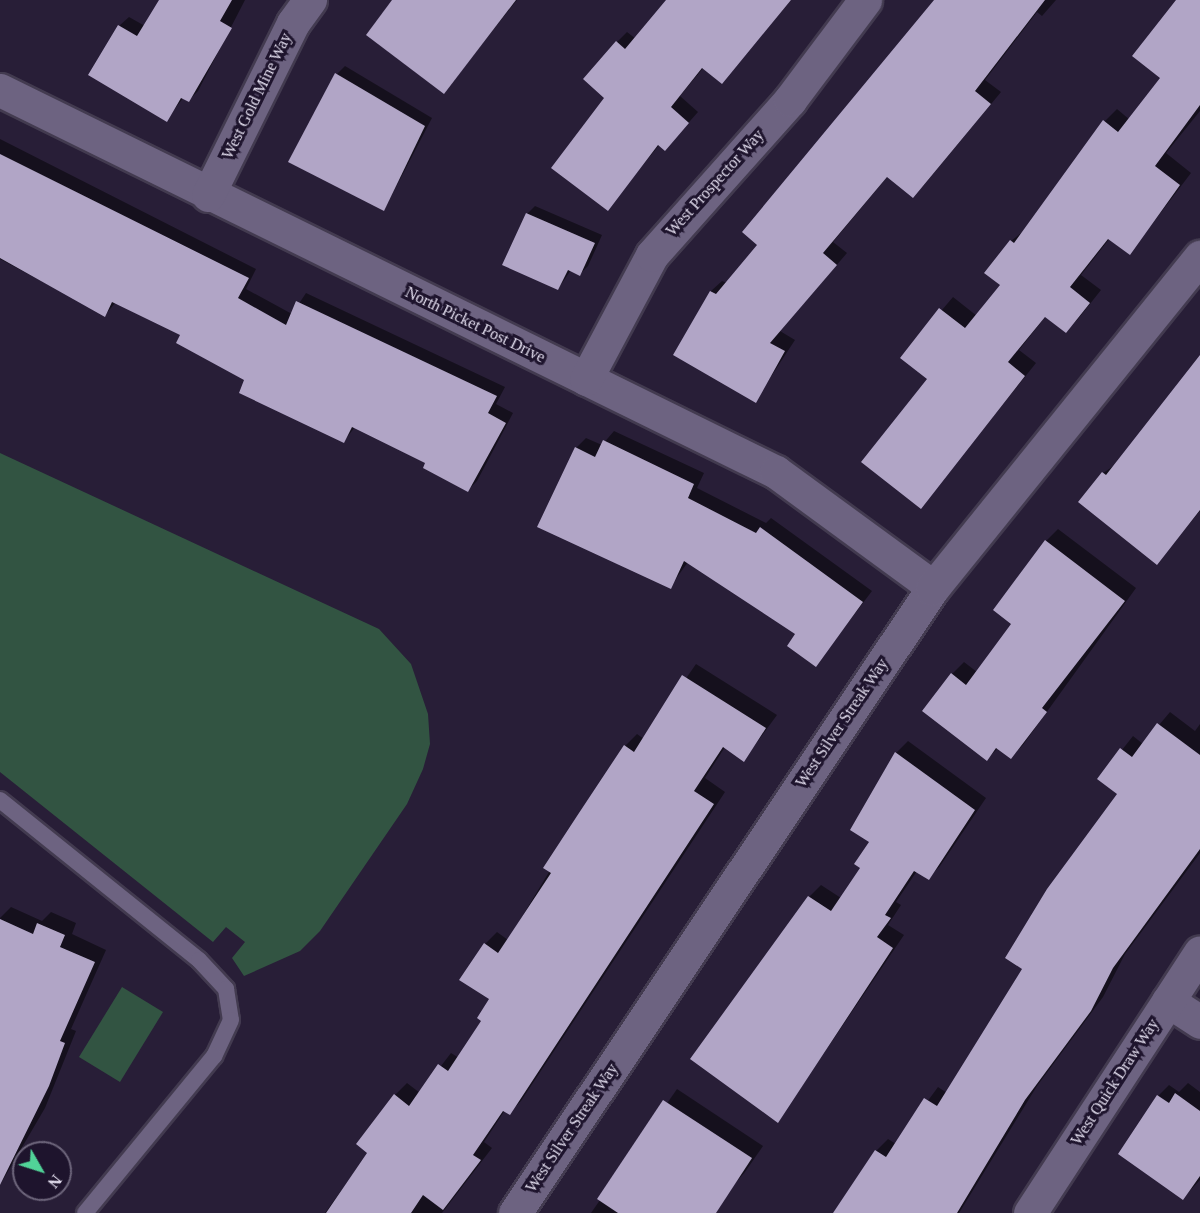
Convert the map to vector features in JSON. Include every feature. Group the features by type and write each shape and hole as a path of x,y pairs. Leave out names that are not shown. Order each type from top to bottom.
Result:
{"street":[{"name":"West Gold Mine Way","path":"208,195 293,23 310,0"},
{"name":"West Prospector Way","path":"586,379 652,255 790,100 865,0"},
{"name":"North Picket Post Drive","path":"0,90 208,195 776,472 933,587"},
{"name":"West Silver Streak Way","path":"515,1213 933,587 1200,257"},
{"name":"West Quick Draw Way","path":"1030,1213 1200,952"},
{"path":"1168,1001 1200,1022"}],"lane":[{"path":"0,800 200,960 226,989 231,1020 214,1056 86,1213"}],"green space":[{"path":"0,453 379,629 411,664 428,714 430,744 423,769 407,804 320,931 300,951 244,976 232,958 245,942 226,927 213,942 0,772"},
{"path":"122,987 163,1012 120,1082 79,1057"}],"building":[{"path":"159,0 232,0 220,21 232,28 189,102 181,98 167,122 88,75 118,25 137,36"},
{"path":"392,0 516,0 444,94 366,35"},
{"path":"666,0 791,0 722,84 702,68 671,107 689,123 665,151 658,145 608,211 551,168 604,98 583,79 616,41 625,49"},
{"path":"934,0 1045,0 975,91 991,104 913,198 887,177 823,253 837,265 770,343 785,351 756,403 673,355 710,291 716,294 757,245 742,232"},
{"path":"1176,0 1200,0 1200,105 1155,166 1180,185 1130,255 1108,239 1070,287 1090,303 1066,333 1045,317 1008,362 1025,376 921,509 861,462 927,379 900,358 939,308 965,328 1000,285 984,273 1010,240 1014,243 1103,120 1118,132 1160,78 1132,56"},
{"path":"335,73 425,126 384,211 288,162"},
{"path":"0,154 249,278 238,298 286,325 296,301 497,396 488,413 506,423 468,492 423,468 425,463 352,427 344,443 239,393 244,380 176,343 180,335 112,302 105,317 0,258"},
{"path":"526,213 595,243 580,276 568,270 558,290 502,265"},
{"path":"1200,355 1200,510 1157,565 1078,502 1102,472 1106,475"},
{"path":"603,440 694,484 688,498 756,533 760,527 863,602 816,667 787,646 795,634 684,561 671,589 537,527 575,447 595,457"},
{"path":"1045,540 1125,601 1042,708 1047,712 1011,759 996,748 987,761 922,711 951,673 966,685 1011,624 993,610"},
{"path":"682,675 766,728 744,762 723,747 694,791 714,804 510,1115 503,1111 473,1155 481,1160 443,1210 423,1195 411,1213 326,1213 367,1153 356,1144 394,1094 409,1106 438,1064 448,1071 481,1021 477,1018 489,999 459,980 484,943 498,953 551,873 543,868 577,816 624,745 634,752"},
{"path":"1157,723 1200,755 1200,849 1113,968 1091,1011 1025,1100 957,1213 833,1213 875,1150 886,1157 924,1098 937,1106 1022,969 1005,958 1047,889 1117,794 1097,779 1120,748 1132,757"},
{"path":"895,752 975,810 929,880 914,871 885,915 891,918 877,937 893,948 778,1123 690,1059 808,896 831,911 860,868 854,864 869,842 850,830"},
{"path":"0,919 33,934 37,923 65,935 60,947 95,962 60,1041 65,1043 49,1086 22,1141 12,1141 12,1161 0,1185"},
{"path":"1175,1093 1200,1111 1200,1176 1183,1200 1118,1154 1157,1095 1169,1103"},
{"path":"663,1100 752,1158 716,1213 618,1213 597,1199"}]}
